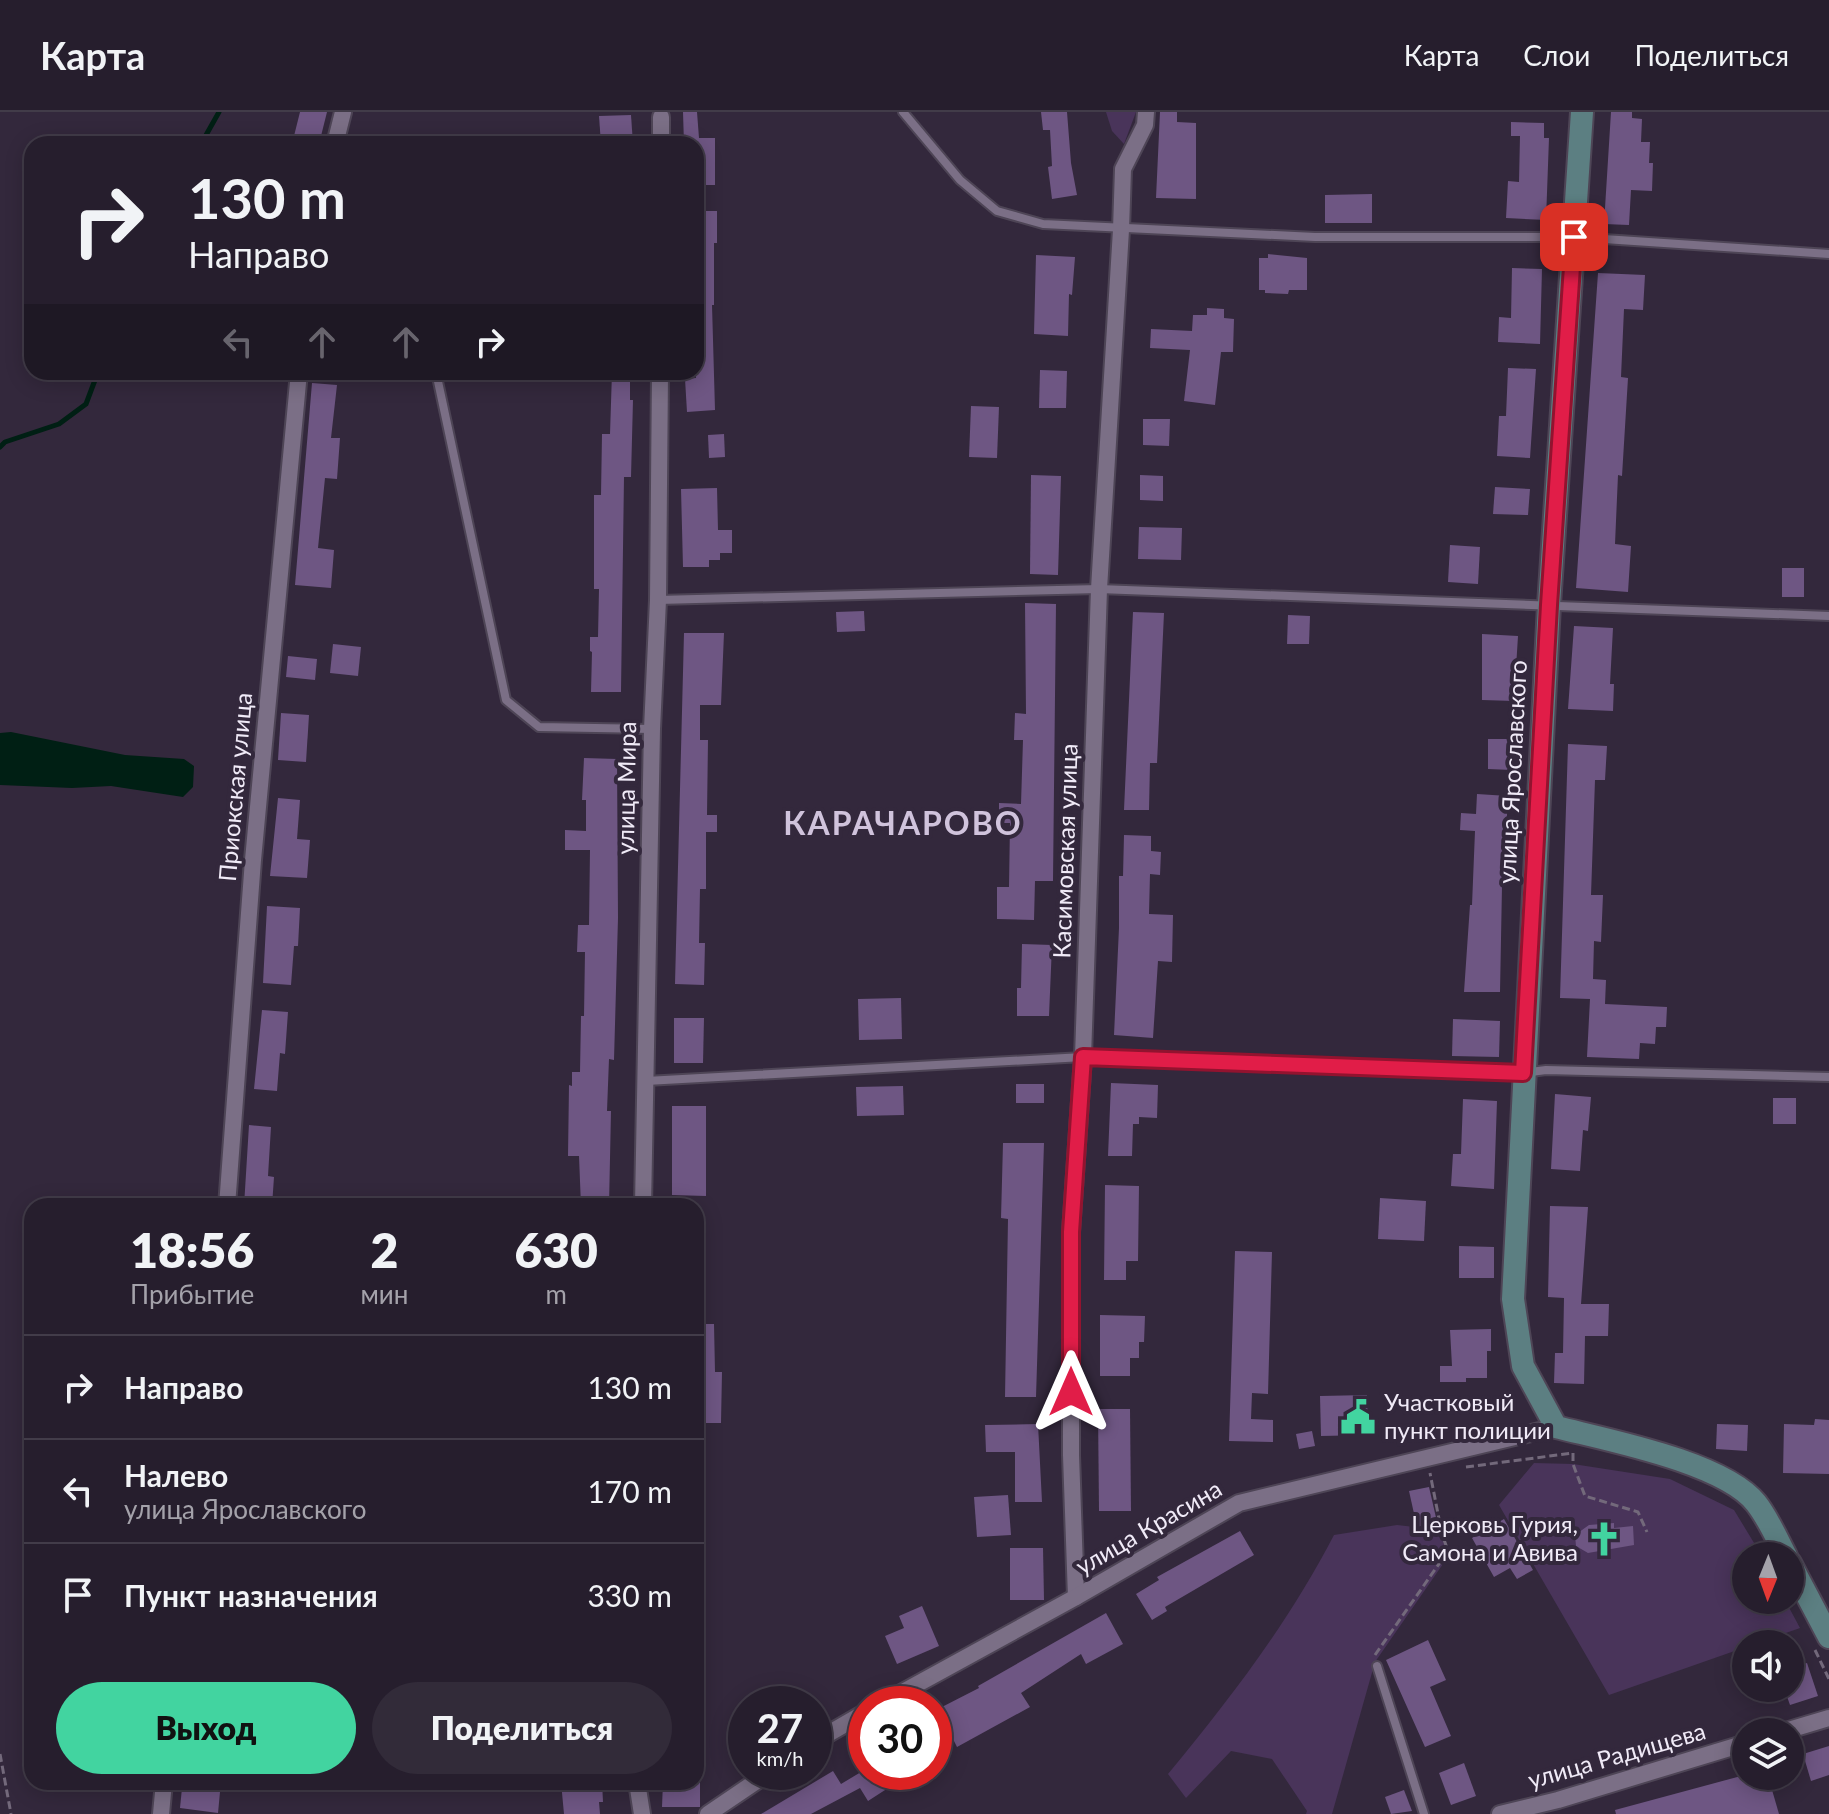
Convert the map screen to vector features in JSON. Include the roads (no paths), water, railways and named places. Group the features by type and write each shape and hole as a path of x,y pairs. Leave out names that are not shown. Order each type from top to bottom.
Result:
{"street":[{"path":"337,136 343,112"},
{"name":"Касимовская улица","path":"1076,1597 1071,1455 1071,1232 1083,1057 1099,589 1123,169 1145,125 1146,112"},
{"name":"улица Ярославского","path":"1556,1427 1523,1366 1513,1299 1549,605 1582,112"},
{"path":"661,117 661,136"},
{"name":"Приокская улица","path":"228,1198 253,860 298,380"},
{"name":"улица Мира","path":"643,1198 652,729 658,600 660,380"},
{"path":"1556,1427 1678,1458 1726,1481 1755,1501 1778,1542"},
{"name":"улица Красина","path":"914,1686 1239,1503 1556,1427"},
{"path":"1804,1590 1829,1637"},
{"path":"1804,1725 1829,1718"},
{"name":"улица Радищева","path":"1500,1814 1560,1807 1732,1748"},
{"path":"161,1814 163,1790"},
{"path":"638,1790 642,1814"},
{"path":"708,1814 743,1790"}],"lane":[{"path":"903,112 960,180 997,211 1043,224 1315,237 1574,237 1829,254"},
{"path":"438,380 506,700 539,727 652,729"},
{"path":"658,600 1099,589 1829,616"},
{"path":"645,1081 1083,1057 1523,1073 1546,1070 1829,1077"},
{"path":"1377,1666 1424,1814"}],"waterway":[{"path":"206,136 219,112"},
{"path":"0,447 5,442 59,424 86,404 95,380"}],"place":[{"name":"Участковый пункт полиции","path":"1358,1417"},
{"name":"Церковь Гурия, Самона и Авива","path":"1604,1539"}],"district":[{"name":"КАРАЧАРОВО","path":"903,824"}]}
